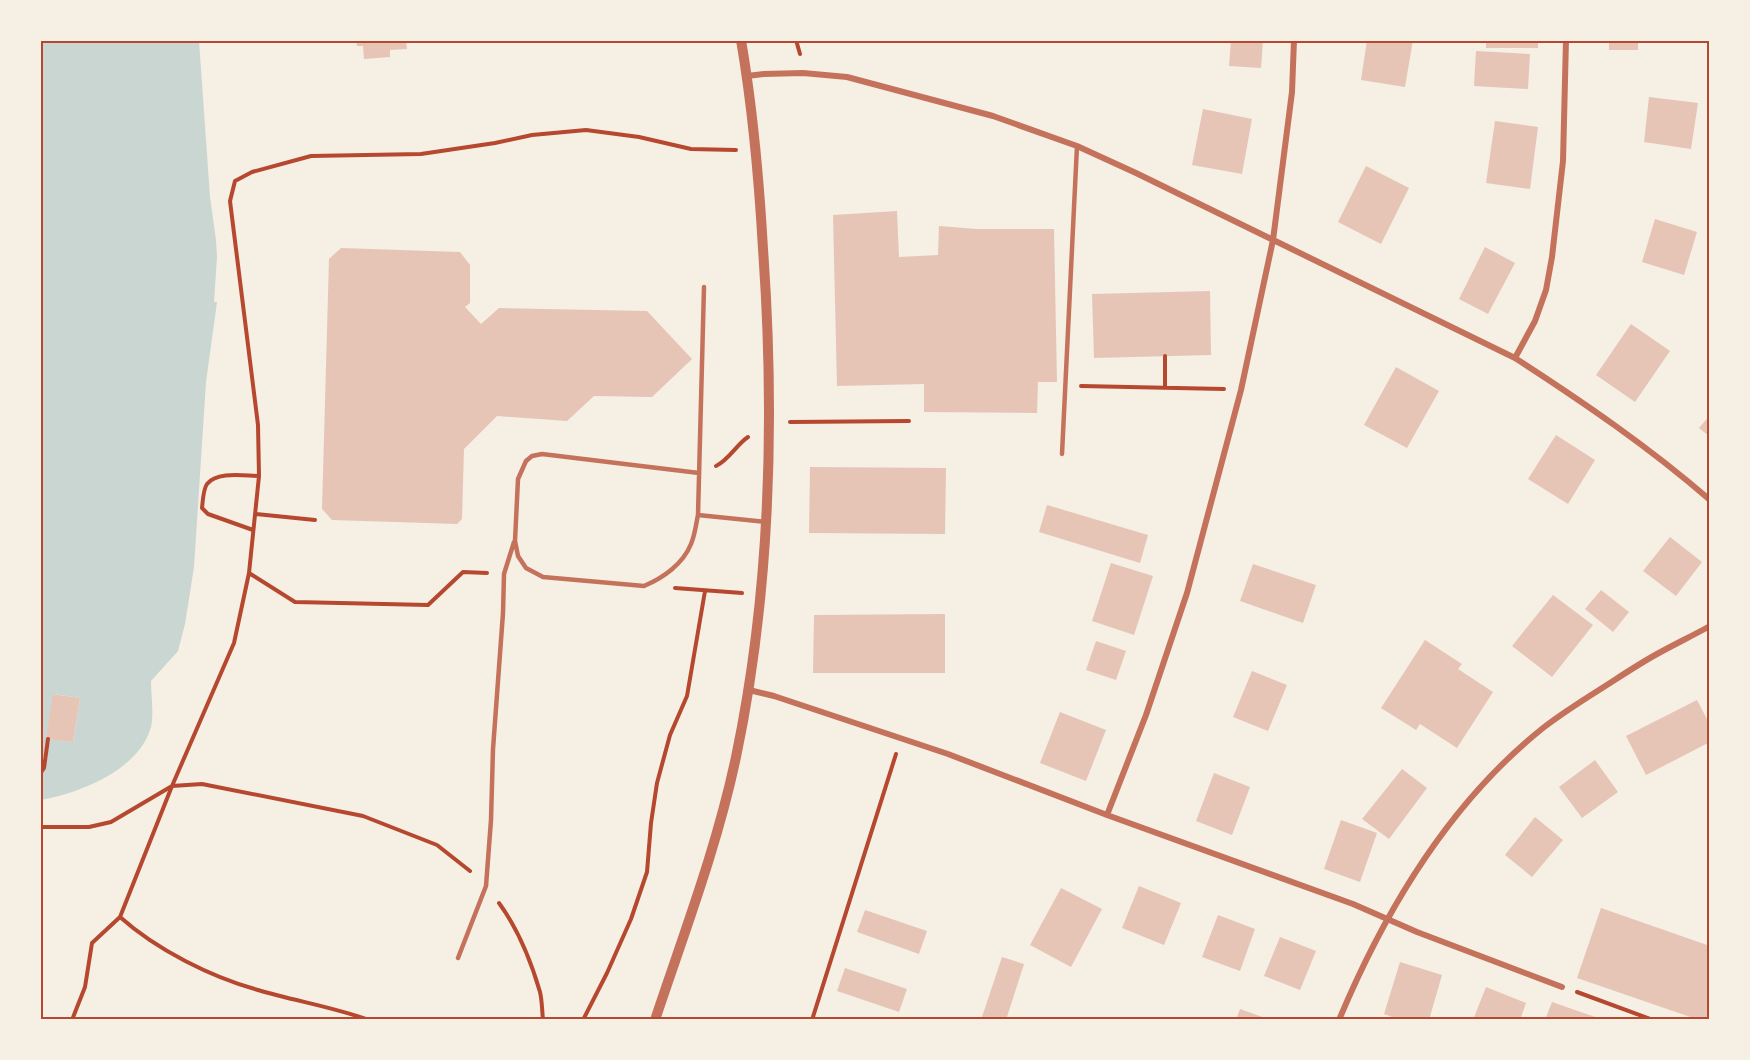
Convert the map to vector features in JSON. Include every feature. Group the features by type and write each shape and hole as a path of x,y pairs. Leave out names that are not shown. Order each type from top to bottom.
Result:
{"street":[{"path":"655,1020 718,831 736,759 749,690 761,594 766,522 770,367 758,170 741,40"},
{"path":"1107,815 1146,715 1186,592 1241,390 1273,240 1292,92 1294,40"},
{"path":"1515,358 1535,321 1546,290 1552,257 1563,161 1566,40"},
{"path":"747,76 803,73 847,77 993,116 1077,146 1515,358 1637,441 1710,500"},
{"path":"1339,1020 1354,984 1387,920 1426,855 1473,794 1508,759 1544,728 1657,654 1710,626"},
{"path":"749,690 774,696 948,754 1107,815 1353,904 1387,920 1562,987"}],"lane":[{"path":"1062,454 1077,146"},
{"path":"699,473 542,454 532,456 521,468 518,478 515,541 518,556 526,568 543,577 644,586 658,580 679,562 691,545 698,515 704,288"},
{"path":"698,515 766,522"},
{"path":"458,958 486,886 504,574 515,541"}],"path":[{"path":"796,40 800,56"},
{"path":"72,1020 85,987 92,943 120,917 172,786 234,643 249,573 259,476 258,425 230,201 235,181 252,172 311,156 421,154 532,135 586,130 639,136 691,149 755,150"},
{"path":"1165,356 1165,387"},
{"path":"1065,386 1241,390"},
{"path":"699,473 721,464 738,444 769,422 909,421"},
{"path":"253,530 208,514 202,508 204,490 213,479 220,476 259,476"},
{"path":"256,514 315,520"},
{"path":"249,573 295,602 428,605 464,572 504,574"},
{"path":"644,586 761,594"},
{"path":"583,1020 632,919 647,872 657,783 670,735 687,696 705,591"},
{"path":"40,774 44,768 48,739"},
{"path":"812,1020 901,740"},
{"path":"40,827 89,827 111,822 172,786 202,784 363,816 437,845 486,886 510,919 529,959 541,994 543,1020"},
{"path":"120,917 139,934 220,977 257,990 369,1020"},
{"path":"1562,987 1653,1020"}],"shaded area":[{"path":"41,41 199,41 210,197 216,240 214,302 217,302 206,382 194,567 185,624 178,651 151,681 151,727 134,756 106,777 90,785 41,800 41,777 45,769 50,739 73,742 80,698 54,694 41,771"}],"building":[{"path":"356,40 406,40 407,49 390,50 390,57 364,59 363,46 357,46"},
{"path":"1231,40 1263,40 1261,68 1229,66"},
{"path":"1367,40 1413,40 1405,87 1361,80"},
{"path":"1486,40 1538,40 1538,48 1486,48"},
{"path":"1609,40 1638,40 1638,50 1609,50"},
{"path":"1476,51 1530,54 1528,89 1474,86"},
{"path":"1649,97 1698,103 1691,149 1644,142"},
{"path":"1203,109 1252,119 1242,174 1192,165"},
{"path":"1495,121 1538,127 1530,189 1486,183"},
{"path":"1366,166 1409,188 1381,244 1338,222"},
{"path":"897,211 899,257 938,255 939,226 977,229 1054,229 1057,382 1038,382 1037,413 924,412 924,384 837,386 833,215"},
{"path":"1655,219 1697,232 1684,275 1642,262"},
{"path":"1485,247 1515,263 1488,314 1459,299"},
{"path":"341,248 460,252 470,265 470,303 465,307 481,324 499,308 647,311 692,359 652,397 594,396 567,421 497,416 464,449 462,519 457,524 332,520 322,509 329,259"},
{"path":"1210,291 1211,355 1094,358 1092,294"},
{"path":"1631,324 1670,351 1635,402 1596,375"},
{"path":"1396,367 1439,391 1407,448 1364,425"},
{"path":"1710,415 1710,437 1699,428"},
{"path":"1556,435 1595,460 1568,504 1528,479"},
{"path":"810,467 946,468 945,534 809,533"},
{"path":"1047,505 1148,535 1140,563 1039,532"},
{"path":"1670,537 1702,562 1676,596 1643,571"},
{"path":"1111,563 1153,576 1134,635 1092,621"},
{"path":"1253,564 1316,585 1303,623 1240,601"},
{"path":"1601,590 1629,612 1613,632 1585,609"},
{"path":"1553,595 1593,625 1552,677 1512,646"},
{"path":"945,614 945,673 813,673 814,615"},
{"path":"1425,640 1462,664 1458,669 1493,692 1457,748 1420,724 1416,730 1381,708"},
{"path":"1096,641 1126,651 1116,680 1086,670"},
{"path":"1252,671 1287,685 1268,731 1233,717"},
{"path":"53,694 80,698 73,742 46,739"},
{"path":"1697,700 1710,725 1710,742 1646,775 1626,736"},
{"path":"1060,712 1106,730 1086,781 1040,763"},
{"path":"1595,760 1618,792 1582,818 1559,787"},
{"path":"1402,769 1427,788 1389,839 1362,819"},
{"path":"1214,773 1250,787 1232,835 1196,821"},
{"path":"1535,817 1563,840 1532,877 1505,855"},
{"path":"1341,820 1377,833 1360,882 1324,869"},
{"path":"1139,886 1181,903 1164,945 1122,928"},
{"path":"1061,888 1102,909 1071,967 1030,945"},
{"path":"1601,908 1710,946 1710,1020 1699,1020 1577,978"},
{"path":"865,910 927,931 919,954 857,932"},
{"path":"1218,915 1255,929 1240,971 1202,957"},
{"path":"1280,937 1316,951 1300,990 1264,976"},
{"path":"1002,957 1024,964 1006,1020 981,1020"},
{"path":"1400,962 1442,975 1429,1020 1400,1020 1384,1014"},
{"path":"845,968 907,989 899,1012 837,991"},
{"path":"1486,987 1526,1003 1520,1020 1473,1020"},
{"path":"1552,1002 1601,1019 1601,1020 1545,1020"},
{"path":"1240,1009 1268,1019 1268,1020 1236,1020"}]}
